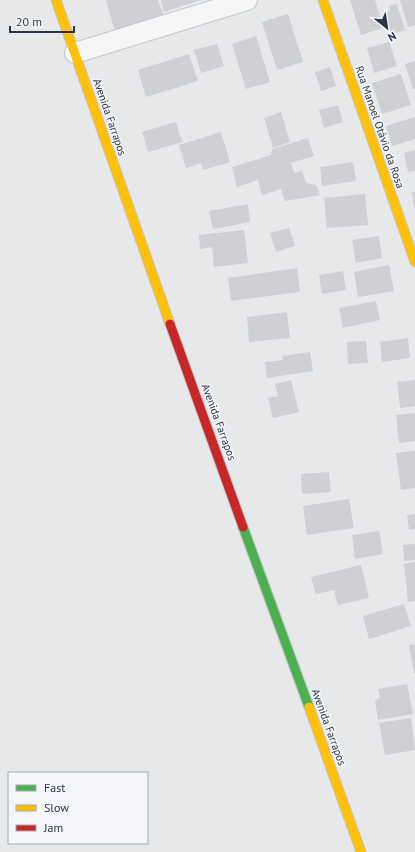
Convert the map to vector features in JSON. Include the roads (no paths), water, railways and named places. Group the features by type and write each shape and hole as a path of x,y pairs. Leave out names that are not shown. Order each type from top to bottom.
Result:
{"street":[{"name":"Avenida Farrapos","path":"56,0 148,263 361,852"},
{"path":"75,53 247,0"},
{"name":"Rua Manoel Otávio da Rosa","path":"323,0 415,262"}]}
